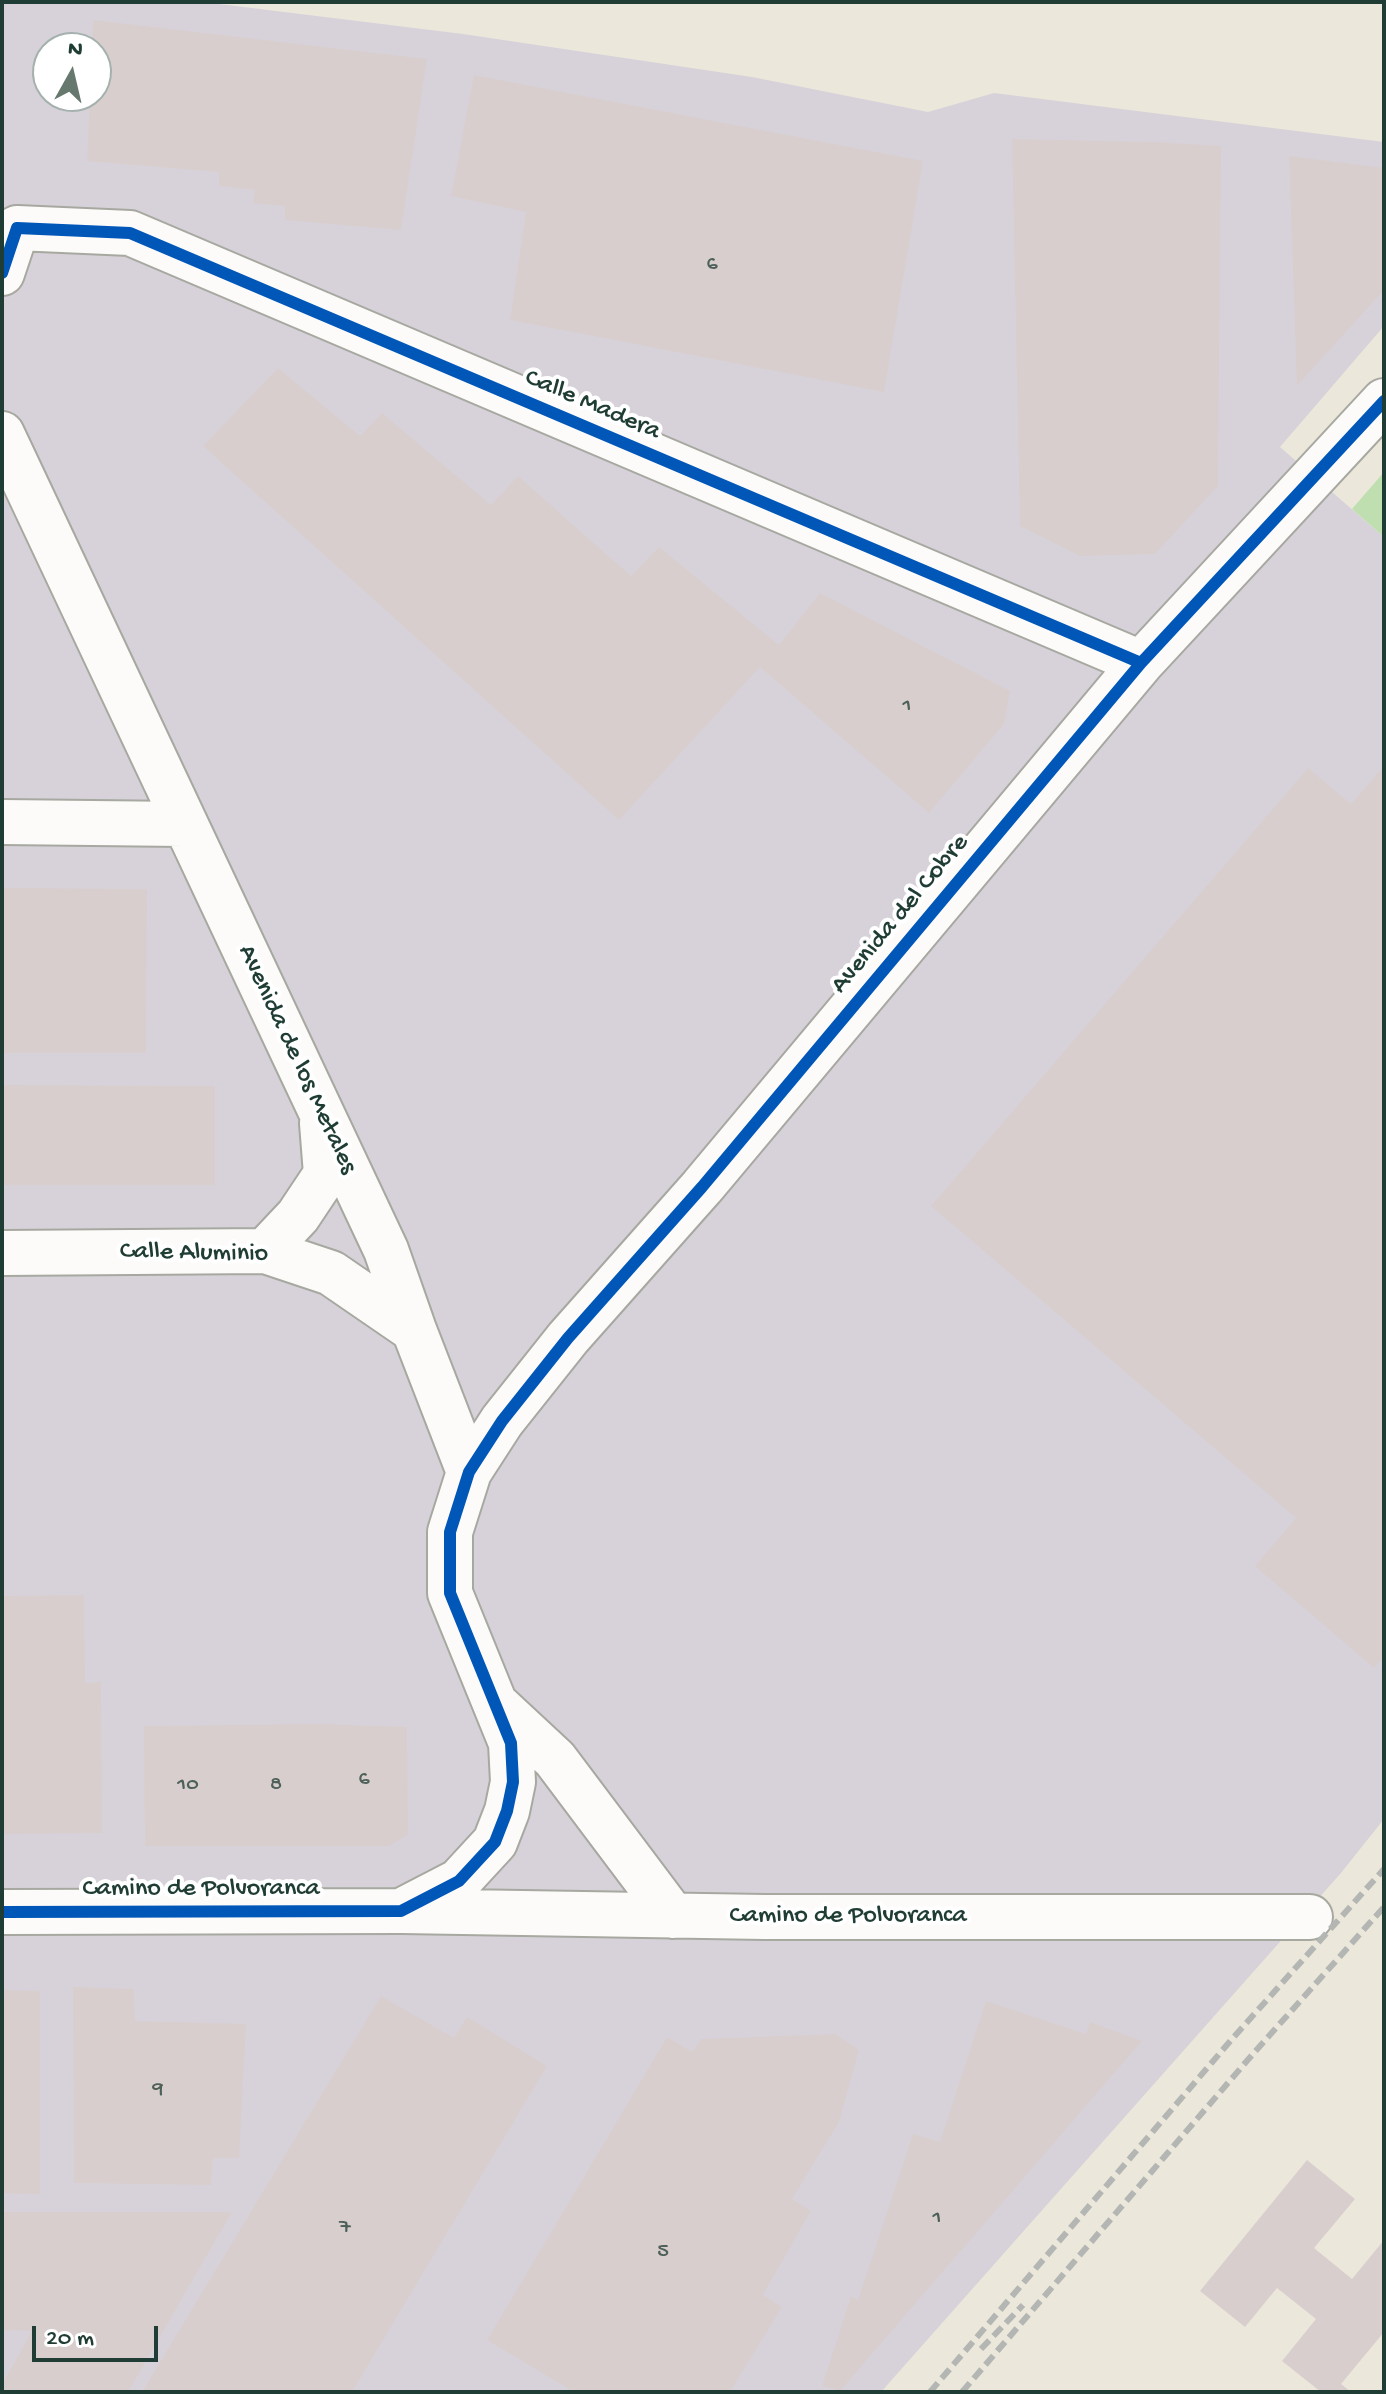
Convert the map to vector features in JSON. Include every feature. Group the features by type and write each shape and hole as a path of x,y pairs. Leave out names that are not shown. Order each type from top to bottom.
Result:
{"street":[{"name":"Calle Madera","path":"2,273 9,230 130,233 1141,663"},
{"name":"Avenida del Cobre","path":"469,1472 502,1421 568,1338 702,1187 1141,663 1384,401"},
{"name":"Avenida de los Metales","path":"2,434 386,1250 469,1472"},
{"path":"2,822 183,824"},
{"path":"265,1251 298,1216 326,1174 322,1115"},
{"name":"Calle Aluminio","path":"2,1253 265,1251 331,1273 414,1330"},
{"path":"401,1911 459,1881 495,1842 507,1811 513,1782 511,1743 450,1593 450,1532 469,1472"},
{"path":"496,1704 555,1759 673,1916"},
{"name":"Camino de Polvoranca","path":"2,1912 401,1911 673,1916 1310,1917"}],"shaded area":[{"path":"2,2 203,2 463,34 752,77 928,112 994,93 1384,142 1384,326 1280,447 1384,537 1384,1819 1341,1873 881,2392 2,2392"}],"green space":[{"path":"1384,472 1384,537 1352,509"}],"building":[{"path":"93,20 427,59 401,230 285,220 285,206 253,203 255,190 219,186 219,172 87,161 89,112 112,112 112,32 93,32"},
{"path":"474,75 923,161 884,392 510,320 526,212 451,196"},
{"path":"1012,139 1221,146 1218,486 1155,554 1080,556 1020,526"},
{"path":"1289,156 1384,168 1384,290 1297,386"},
{"path":"278,368 360,436 382,413 491,505 518,476 631,576 659,547 779,645 820,593 1010,691 1004,724 929,813 760,667 619,820 203,446"},
{"path":"1384,766 1384,1657 1374,1668 1255,1566 1296,1518 931,1206 1308,768 1351,804"},
{"path":"2,888 147,889 146,1053 2,1053"},
{"path":"2,1085 215,1086 215,1185 2,1185"},
{"path":"84,1595 85,1683 101,1682 102,1833 2,1834 2,1596"},
{"path":"321,1724 407,1727 408,1835 389,1846 145,1846 144,1726"},
{"path":"73,1987 134,1989 135,2021 246,2024 239,2158 213,2158 211,2185 74,2183"},
{"path":"2,1990 40,1991 40,2194 2,2193"},
{"path":"381,1996 454,2038 467,2017 547,2066 352,2392 142,2392"},
{"path":"986,2001 1086,2034 1090,2022 1142,2041 840,2391 822,2386 851,2296 858,2300 913,2134 940,2142"},
{"path":"835,2034 859,2050 839,2122 792,2199 811,2211 763,2295 782,2307 730,2392 574,2392 487,2340 667,2037 692,2052 701,2039"},
{"path":"1307,2160 1355,2199 1314,2248 1352,2279 1384,2240 1384,2332 1341,2384 1351,2392 1321,2392 1282,2361 1316,2319 1277,2288 1245,2327 1200,2291"},
{"path":"2,2212 232,2212 128,2392 2,2392 2,2385 32,2331 2,2330"}],"railway":[{"path":"930,2392 1232,2039 1384,1869"},
{"path":"962,2392 1252,2055 1384,1907"},
{"path":"981,2349 1023,2305"}],"cycle path":[{"path":"2,273 17,228 130,233 1141,663"},
{"path":"2,1912 401,1911 459,1881 495,1842 507,1811 513,1782 511,1743 450,1593 450,1532 469,1472 502,1421 568,1338 702,1187 1141,663 1384,401"}]}
